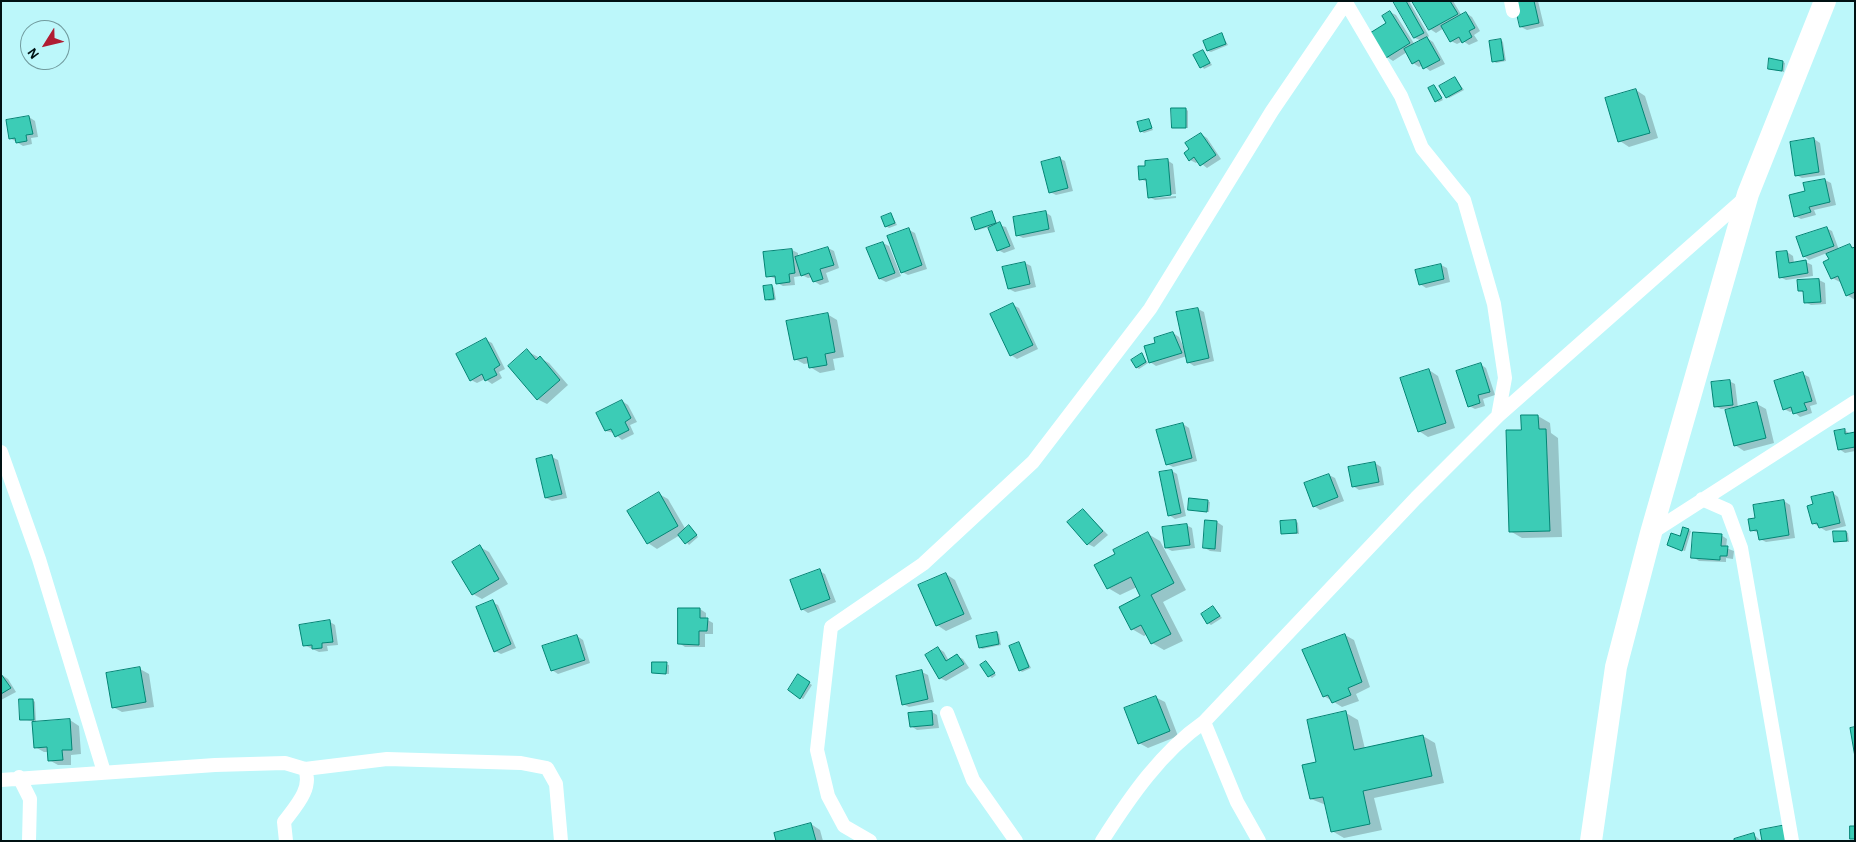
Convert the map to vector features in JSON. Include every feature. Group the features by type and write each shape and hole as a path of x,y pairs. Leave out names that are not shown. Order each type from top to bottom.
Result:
{"main road":[{"path":"1591,841 1616,667 1651,533 1748,194 1824,1"}],"street":[{"path":"870,841 844,826 828,796 817,750 831,628 923,564 1033,462 1150,309 1272,111 1346,2 1401,96 1422,148 1464,200 1494,304 1505,378 1498,416"},
{"path":"1102,841 1128,800 1180,739 1204,722 1416,498 1498,416 1748,194"},
{"path":"1651,533 1855,402"},
{"path":"1,452 39,559 104,772"},
{"path":"1702,499 1727,510 1741,548 1792,841"},
{"path":"947,713 973,780 1016,841"},
{"path":"1204,722 1237,802 1259,841"},
{"path":"1,780 19,777 285,763 305,769 387,759 521,763 546,768 556,784 561,841"},
{"path":"286,841 284,822 304,794 308,777 305,769"},
{"path":"19,777 30,799 29,841"}],"building":[{"path":"1393,1 1406,1 1424,33 1414,38"},
{"path":"1412,1 1450,1 1458,14 1429,30"},
{"path":"1514,1 1534,1 1539,23 1520,27"},
{"path":"1390,11 1410,43 1386,58 1370,33 1386,23 1382,16"},
{"path":"1466,12 1475,28 1469,31 1472,37 1462,43 1459,37 1450,42 1441,26"},
{"path":"1222,33 1226,44 1207,51 1203,41"},
{"path":"1427,37 1440,60 1423,69 1419,60 1412,64 1404,49"},
{"path":"1501,39 1504,60 1492,62 1489,41"},
{"path":"1203,50 1210,63 1200,68 1193,55"},
{"path":"1769,58 1783,61 1782,71 1768,69"},
{"path":"1455,77 1462,89 1446,98 1439,86"},
{"path":"1434,85 1442,98 1435,102 1428,88"},
{"path":"1636,89 1650,133 1618,142 1605,98"},
{"path":"1171,108 1186,108 1186,128 1172,128"},
{"path":"29,116 33,134 26,135 27,141 16,143 15,138 9,139 6,120"},
{"path":"1149,119 1152,128 1140,132 1137,122"},
{"path":"1201,133 1216,155 1200,166 1194,157 1189,161 1184,153 1189,149 1185,143"},
{"path":"1814,138 1819,172 1795,176 1790,142"},
{"path":"1060,157 1068,188 1049,193 1041,162"},
{"path":"1168,159 1171,195 1148,198 1146,179 1139,180 1138,166 1145,166 1145,161"},
{"path":"1825,179 1830,202 1809,207 1811,212 1794,217 1789,195 1805,191 1803,183"},
{"path":"992,211 996,223 975,230 971,218"},
{"path":"1046,211 1049,229 1016,236 1013,217"},
{"path":"891,213 895,223 885,227 881,217"},
{"path":"1000,222 1010,246 997,251 988,228"},
{"path":"1827,227 1834,246 1803,257 1796,237"},
{"path":"909,228 922,265 901,273 887,236"},
{"path":"883,242 895,273 879,279 866,248"},
{"path":"1850,244 1852,248 1855,247 1855,292 1846,296 1838,276 1831,279 1823,262 1829,259 1826,254"},
{"path":"828,247 834,265 820,269 823,279 813,282 809,273 801,276 795,257"},
{"path":"792,249 795,273 789,274 790,282 776,284 775,276 766,277 763,252"},
{"path":"1787,251 1789,263 1806,260 1808,273 1779,278 1776,252"},
{"path":"1025,262 1030,284 1008,289 1002,267"},
{"path":"1441,264 1444,279 1419,285 1415,270"},
{"path":"1819,279 1821,302 1804,303 1803,291 1798,291 1797,280"},
{"path":"772,285 774,299 765,300 763,286"},
{"path":"1013,303 1033,345 1010,356 990,314"},
{"path":"1198,308 1209,358 1187,363 1176,312"},
{"path":"828,313 835,352 825,354 827,365 809,368 807,357 794,360 786,321"},
{"path":"1173,332 1182,353 1149,363 1144,346 1155,343 1154,338"},
{"path":"486,338 500,365 494,369 497,375 485,381 482,374 470,381 456,354"},
{"path":"527,349 536,360 540,356 560,380 537,400 508,366"},
{"path":"1142,353 1146,362 1136,368 1131,360"},
{"path":"1481,363 1490,392 1478,395 1480,403 1468,407 1456,371"},
{"path":"1429,369 1446,423 1418,432 1400,378"},
{"path":"1803,372 1812,401 1804,403 1807,410 1793,414 1791,407 1783,410 1774,381"},
{"path":"1730,380 1733,405 1714,407 1711,382"},
{"path":"622,400 631,418 625,422 629,430 615,437 611,429 605,431 596,413"},
{"path":"1757,402 1766,438 1734,446 1725,410"},
{"path":"1521,415 1538,415 1539,429 1546,429 1550,531 1509,532 1506,430 1521,430"},
{"path":"1183,423 1192,458 1166,465 1156,430"},
{"path":"1845,429 1845,434 1855,432 1855,447 1838,450 1834,431"},
{"path":"552,455 562,494 545,498 536,459"},
{"path":"1375,462 1379,482 1352,487 1348,467"},
{"path":"1172,470 1181,513 1168,516 1159,472"},
{"path":"1329,474 1338,497 1313,507 1304,483"},
{"path":"659,492 678,526 647,544 627,511"},
{"path":"1833,492 1840,523 1819,528 1817,523 1812,524 1807,506 1813,504 1811,497"},
{"path":"1189,498 1208,500 1207,512 1188,510"},
{"path":"1784,500 1789,535 1759,540 1757,530 1750,531 1748,519 1755,518 1753,505"},
{"path":"1083,509 1103,531 1087,545 1067,522"},
{"path":"1205,520 1217,521 1215,549 1203,548"},
{"path":"1296,520 1297,533 1281,534 1280,521"},
{"path":"1187,524 1190,545 1165,548 1162,527"},
{"path":"689,525 697,535 685,544 678,535"},
{"path":"1683,527 1689,529 1682,551 1667,545 1671,533 1680,536"},
{"path":"1833,531 1846,531 1847,541 1834,542"},
{"path":"1148,532 1174,583 1151,595 1171,634 1151,644 1141,625 1131,630 1119,607 1140,596 1131,577 1107,589 1094,565 1115,554 1113,550"},
{"path":"1693,532 1722,534 1721,546 1728,546 1727,556 1720,556 1720,560 1691,558"},
{"path":"480,545 499,579 472,595 452,562"},
{"path":"820,569 830,599 801,610 790,580"},
{"path":"946,573 964,614 936,626 918,585"},
{"path":"493,600 511,644 494,652 476,607"},
{"path":"1213,606 1220,616 1207,624 1201,614"},
{"path":"678,608 700,608 700,618 708,618 707,631 699,631 699,645 678,644"},
{"path":"330,620 333,642 322,643 322,648 312,649 312,645 303,646 299,625"},
{"path":"997,632 999,644 979,648 976,636"},
{"path":"1345,634 1362,682 1348,688 1351,695 1332,703 1328,695 1323,697 1302,650"},
{"path":"577,635 585,660 551,671 542,646"},
{"path":"1019,642 1029,667 1019,671 1009,646"},
{"path":"938,647 946,661 957,654 964,664 939,679 925,655"},
{"path":"986,661 995,673 988,677 980,665"},
{"path":"652,662 667,662 666,674 652,673"},
{"path":"140,667 146,702 112,708 106,673"},
{"path":"922,670 928,699 902,705 896,676"},
{"path":"1,674 11,688 1,694"},
{"path":"798,674 810,682 800,699 788,690"},
{"path":"1156,696 1170,731 1138,744 1124,708"},
{"path":"19,699 33,699 34,720 20,720"},
{"path":"932,711 933,725 910,727 908,713"},
{"path":"1346,711 1354,750 1423,735 1432,776 1363,791 1370,824 1331,832 1323,797 1310,799 1302,765 1316,762 1307,720"},
{"path":"70,719 72,750 62,750 63,760 48,761 47,747 34,748 32,722"},
{"path":"1855,727 1855,757 1850,728"},
{"path":"811,823 816,841 776,841 774,833"},
{"path":"1786,825 1789,841 1762,841 1760,830"},
{"path":"1850,826 1855,826 1855,839 1850,839"},
{"path":"1754,833 1756,841 1734,841 1734,839"}]}
